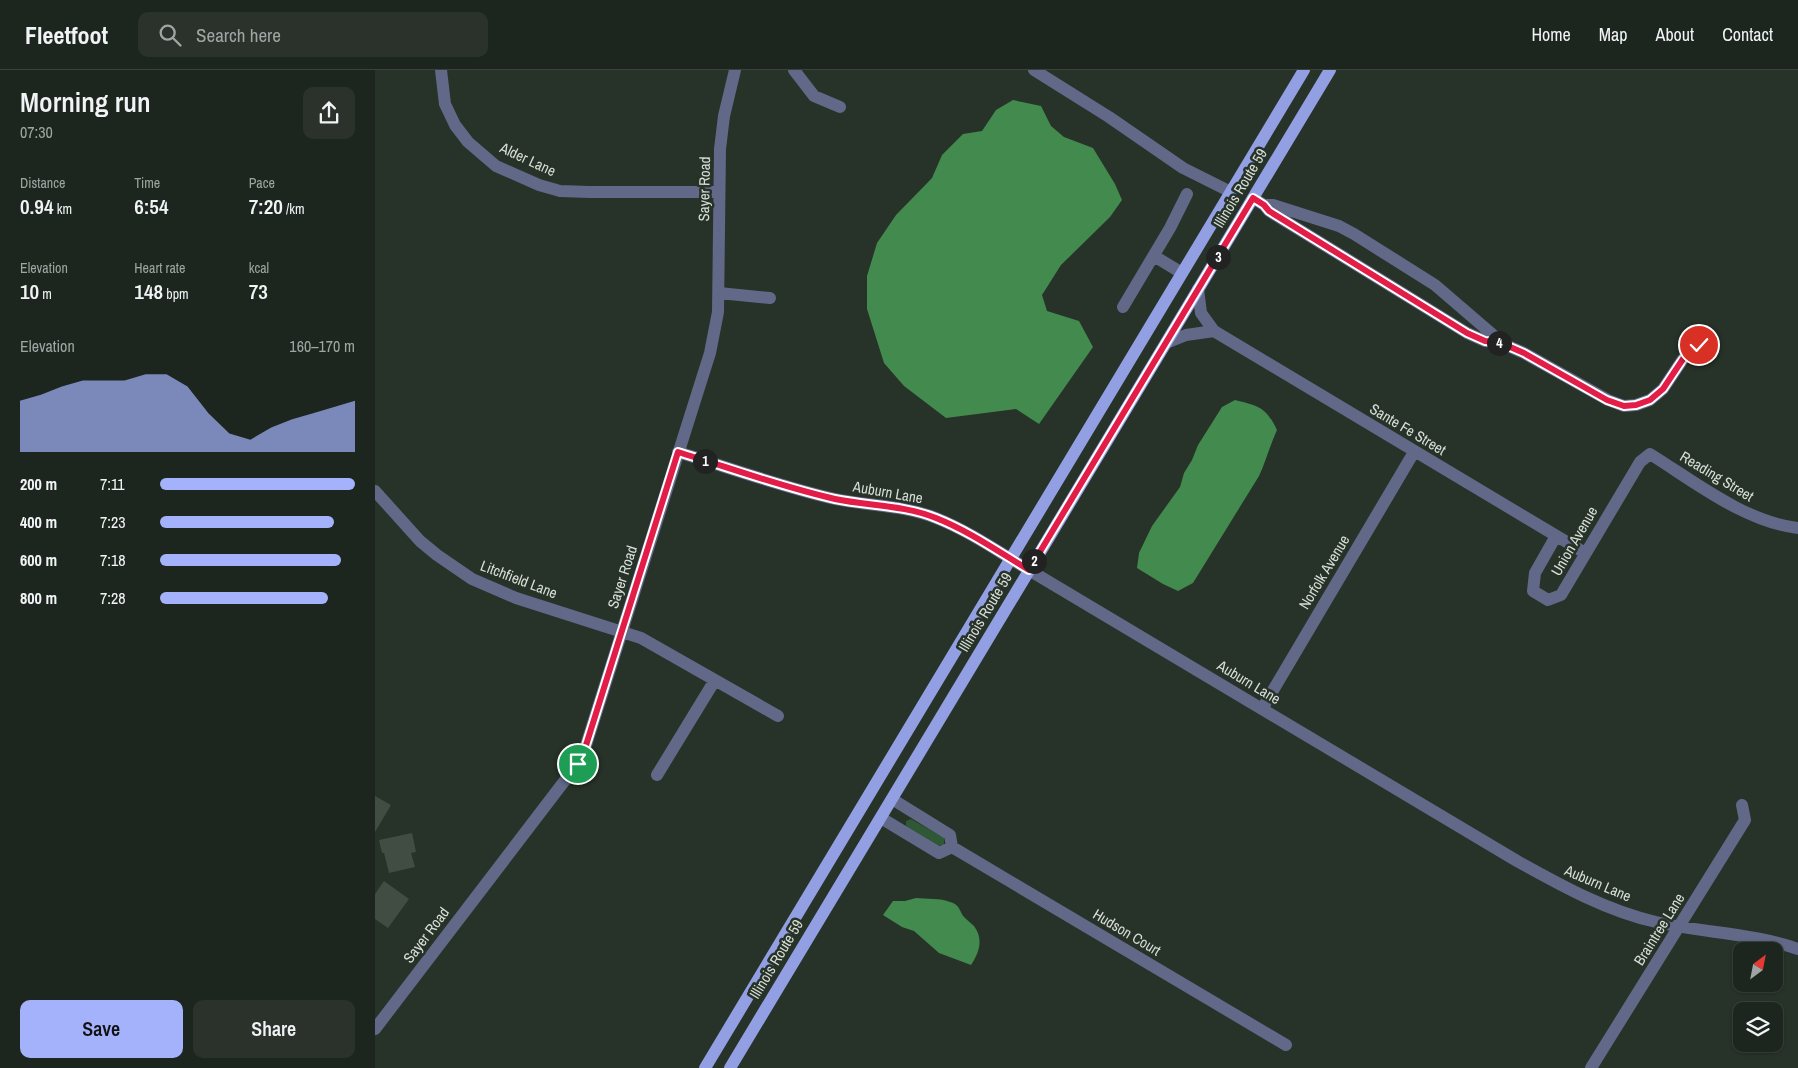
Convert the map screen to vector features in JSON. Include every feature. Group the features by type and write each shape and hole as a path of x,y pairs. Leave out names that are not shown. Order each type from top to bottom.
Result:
{"main road":[{"name":"Illinois Route 59","path":"705,1068 1304,70"},
{"name":"Illinois Route 59","path":"730,1068 1198,289 1258,202 1330,70"}],"street":[{"name":"Alder Lane","path":"441,70 445,104 461,134 496,166 522,178 549,188 570,192 719,192"},
{"name":"Sayer Road","path":"375,1029 582,758 709,353 718,312 721,149 725,116 735,70"},
{"path":"794,70 814,96 840,107"},
{"path":"1034,70 1102,112 1183,168 1231,192"},
{"path":"1123,307 1154,256 1187,194"},
{"path":"1258,202 1339,226 1354,234 1435,286 1501,343"},
{"path":"1258,202 1269,211 1467,333 1485,341 1501,343 1607,400 1624,406 1636,405 1650,400 1663,389 1683,359 1699,345"},
{"path":"1154,256 1182,273"},
{"name":"Sante Fe Street","path":"1198,289 1201,313 1214,331 1585,553"},
{"path":"719,293 770,298"},
{"path":"1166,343 1186,334 1214,331"},
{"name":"Auburn Lane","path":"678,452 801,490 837,499 925,514 953,526 1547,878 1609,907 1654,921 1679,927 1750,936 1775,941 1798,949"},
{"name":"Norfolk Avenue","path":"1262,709 1414,452"},
{"name":"Union Avenue","path":"1556,536 1535,573 1533,591 1548,600 1561,595 1640,462 1650,454"},
{"name":"Reading Street","path":"1650,454 1742,511 1769,521 1798,528"},
{"name":"Litchfield Lane","path":"375,491 420,541 472,579 516,598 641,638 778,716"},
{"path":"657,775 715,680"},
{"name":"Hudson Court","path":"892,799 950,835 952,847 1285,1045"},
{"name":"Braintree Lane","path":"1591,1068 1745,820 1742,805"},
{"path":"881,818 939,853 952,847"}],"shaded area":[{"path":"1013,100 1041,106 1051,126 1064,137 1093,148 1115,184 1122,200 1110,217 1061,265 1042,295 1047,311 1079,321 1093,347 1039,424 1016,409 946,418 904,386 884,363 867,309 867,276 877,243 896,215 932,178 942,155 963,134 982,131 996,110"},
{"path":"1235,400 1261,409 1269,416 1277,430 1259,476 1193,583 1178,591 1137,568 1139,553 1152,526 1180,487 1184,473 1198,445 1222,407"},
{"path":"911,819 944,838 944,844 938,846 906,826 906,821"},
{"path":"916,898 954,903 963,916 974,926 980,941 976,956 971,965 939,953 914,931 902,927 883,915 893,901 905,901"}],"building":[{"path":"375,796 391,805 375,832"},
{"path":"412,833 416,852 411,853 415,867 389,873 379,840"},
{"path":"384,881 409,899 388,928 375,919 375,894"}],"route":[{"path":"578,764 582,758 678,452 801,490 837,499 925,514 953,526 1029,570 1253,198 1264,205 1269,211 1467,333 1485,341 1501,343 1524,353 1607,400 1624,406 1636,405 1650,400 1663,389 1683,359 1699,345"}]}
